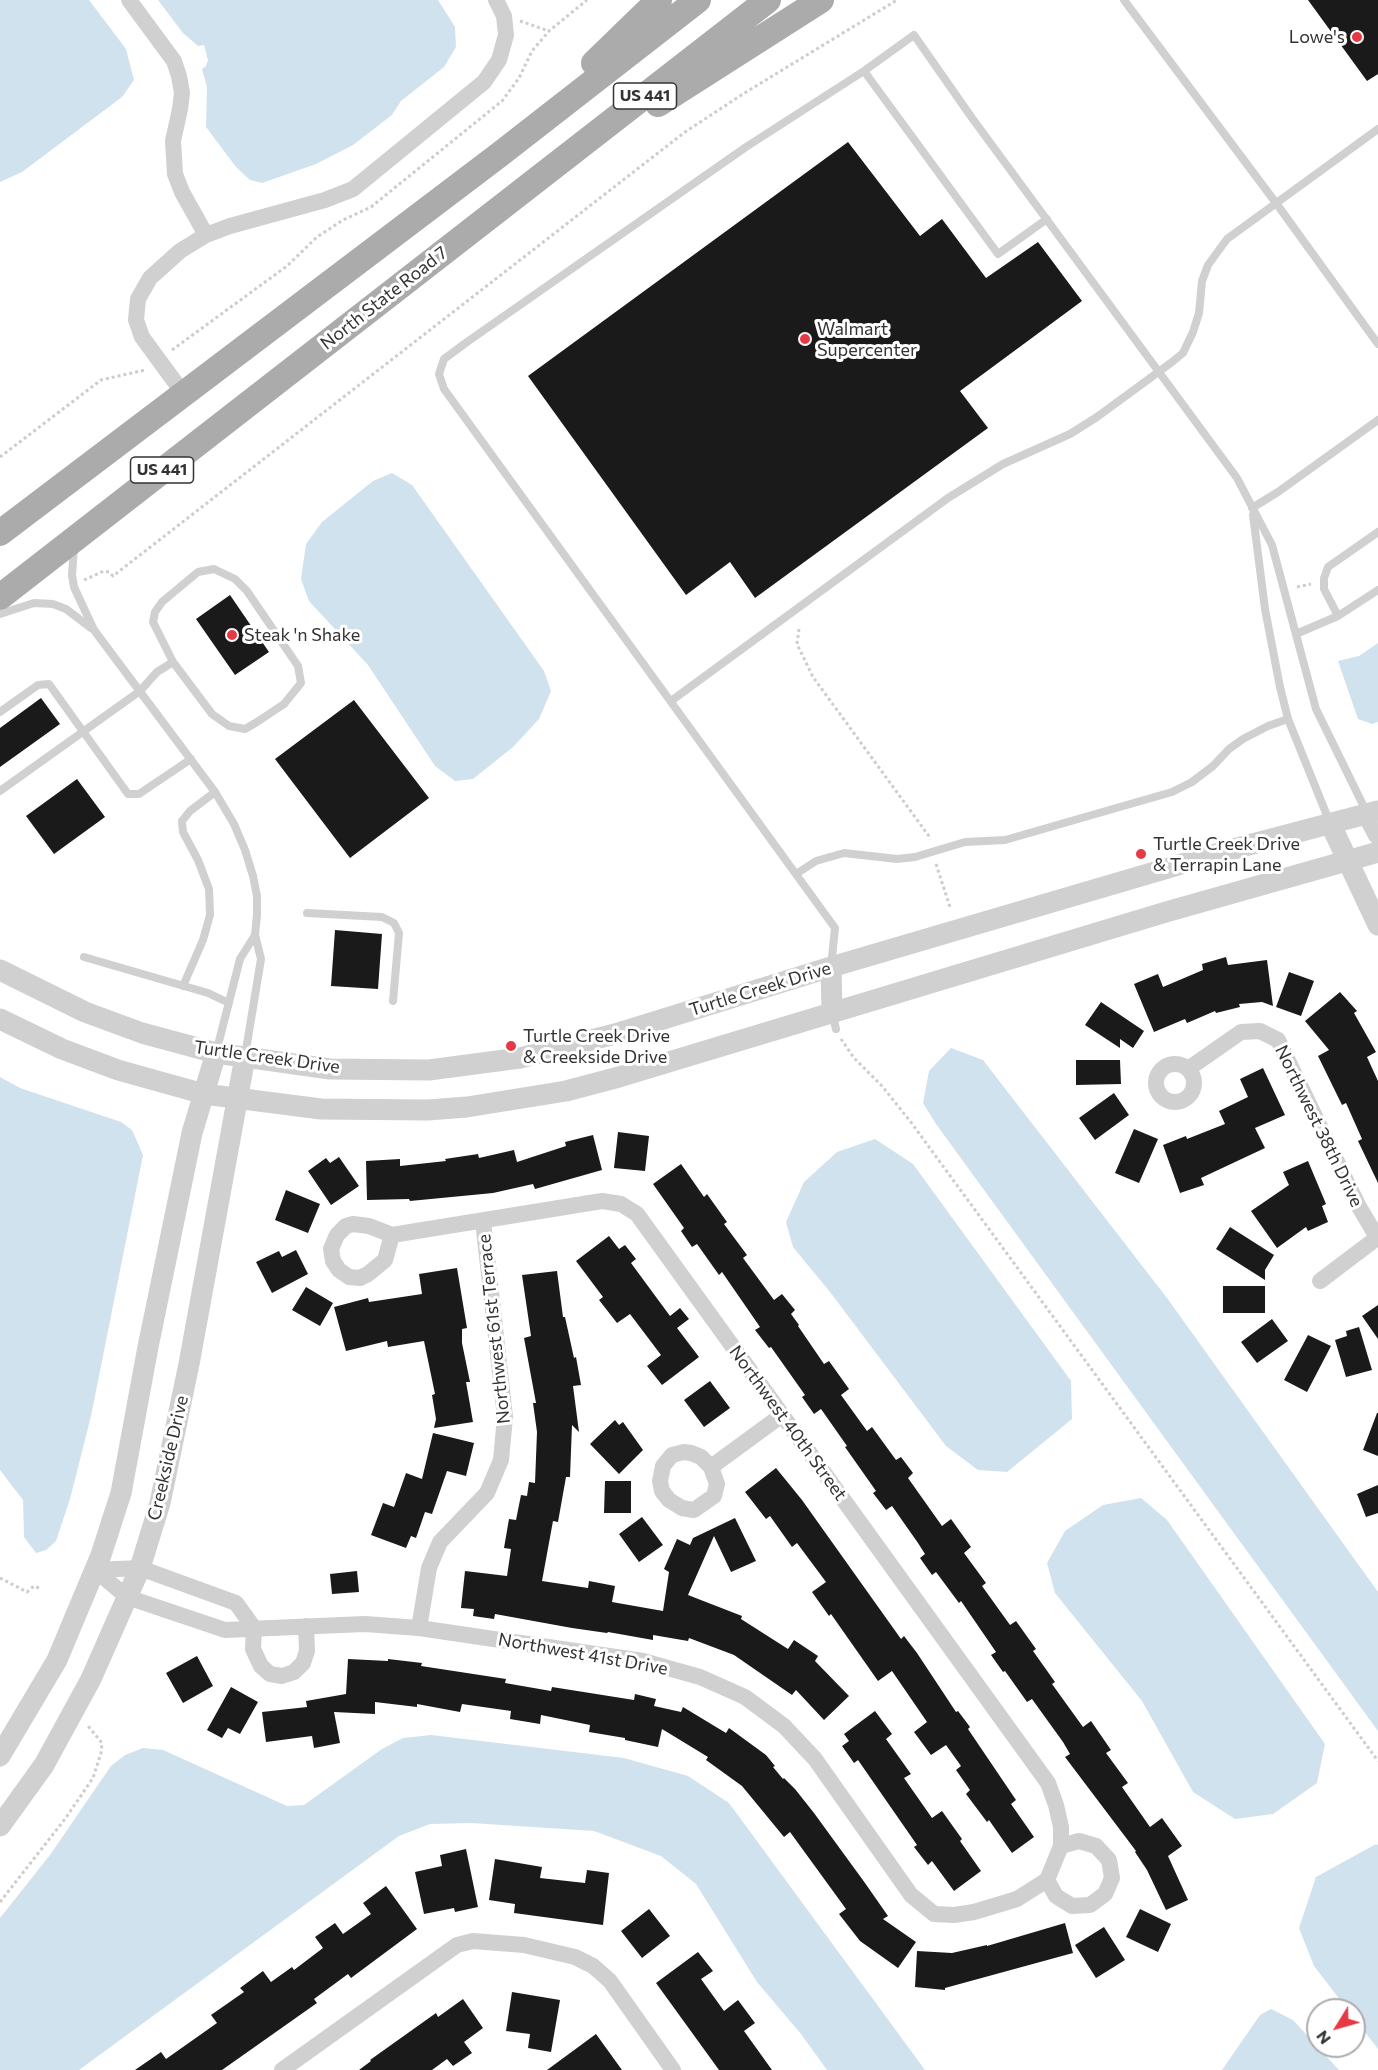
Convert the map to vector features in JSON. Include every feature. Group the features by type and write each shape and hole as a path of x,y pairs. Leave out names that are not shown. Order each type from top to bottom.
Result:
{"main road":[{"path":"499,155 659,0"},
{"name":"US 441","path":"0,533 499,155 698,0"},
{"name":"North State Road 7","path":"0,597 768,0"},
{"path":"521,191 821,0"}],"street":[{"path":"129,0 174,61 179,76 182,93 173,141 175,174 182,192 206,235"},
{"path":"183,393 142,338 136,320 138,299 150,278 180,251 206,235 230,226 325,200 353,189 484,82 499,60 506,35 504,16 495,0"},
{"path":"1373,813 1378,834"},
{"name":"Turtle Creek Drive","path":"0,970 85,1012 142,1033 216,1053 330,1069 429,1070 513,1059 615,1034 831,967 1226,851 1373,813"},
{"path":"1330,823 1378,925"},
{"path":"0,1019 62,1049 118,1070 204,1094 321,1109 428,1110 467,1107 566,1091 834,1020 1378,852"},
{"path":"831,967 834,1020"},
{"name":"Northwest 38th Drive","path":"1188,1069 1241,1032 1260,1031 1278,1040 1358,1205 1378,1239 1320,1281"},
{"name":"Creekside Drive","path":"0,1756 57,1660 95,1570 121,1493 150,1336 192,1134 216,1053"},
{"name":"Creekside Drive","path":"0,1826 49,1755 91,1679 140,1569 160,1503 189,1364 245,1057"},
{"name":"Northwest 40th Street","path":"392,1235 602,1201 621,1204 637,1214 1048,1783 1061,1827 1062,1846"},
{"name":"Northwest 61st Terrace","path":"419,1628 429,1568 440,1542 487,1493 501,1460 505,1417 483,1221"},
{"path":"711,1467 782,1415"},
{"path":"95,1570 140,1569 236,1603 254,1628 253,1649 261,1666 270,1674 282,1676 294,1672 303,1663 307,1651 306,1626"},
{"name":"Northwest 41st Drive","path":"95,1570 127,1597 225,1630 365,1624 419,1628 643,1661 700,1677 745,1697 784,1726 815,1759 911,1895 934,1914 954,1915 1017,1899 1047,1880"},
{"path":"195,1620 206,1592"},
{"path":"1079,1841 1096,1846 1109,1860 1112,1878 1105,1894 1090,1905 1072,1906 1056,1896 1047,1880 1062,1846 1079,1841"},
{"path":"282,2070 457,1945 473,1941 524,1945 575,1957 593,1966 610,1981 673,2070"}],"lane":[{"path":"1124,0 1378,344"},
{"path":"831,967 835,928 444,389 439,374 444,359 467,342 746,147 864,71 915,35 1237,478 1272,545 1316,709 1373,813"},
{"path":"864,71 998,254 1047,219"},
{"path":"671,701 948,498 1003,464 1070,434 1097,417 1183,353 1199,313 1202,281 1217,250 1227,239 1378,129"},
{"path":"1252,508 1378,420"},
{"path":"1252,508 1280,687 1288,719 1330,823"},
{"path":"1338,615 1324,589 1324,578 1328,567 1378,532"},
{"path":"75,538 72,575 74,587 94,630 215,792 234,824 245,850 253,876 257,915 255,935 261,959 245,1057"},
{"path":"214,569 235,579 247,591 298,666 301,683 284,704 245,729 229,726 212,714 173,662 153,622 155,612 158,606 198,572 214,569"},
{"path":"1296,634 1338,615 1378,590"},
{"path":"0,614 34,603 53,604 66,609 94,630"},
{"path":"0,791 140,691 157,672 173,662"},
{"path":"0,712 38,685 49,684 128,794 139,794 191,759"},
{"path":"796,874 816,861 843,853 897,859 915,857 964,842 1005,840 1172,792 1192,782 1214,766 1229,749 1243,740 1268,726 1288,719"},
{"path":"183,986 203,940 210,915 209,889 198,860 183,832 182,821 190,811 215,792"},
{"path":"307,913 382,918 394,923 399,933 393,1001"},
{"path":"216,1053 240,959 255,935"},
{"path":"84,957 207,993 229,1003"}],"path":[{"path":"0,457 101,380 143,371 287,266 317,237 343,220 370,207 502,101 519,78 532,51 549,31 587,0"},
{"path":"81,582 104,571 113,576 685,132 742,94 897,0"},
{"path":"504,16 549,31"},
{"path":"1295,588 1311,584"},
{"path":"799,629 797,644 813,677 930,838 933,847"},
{"path":"936,864 951,907"},
{"path":"834,1020 854,1058 882,1086 910,1121 1378,1761"},
{"path":"0,1578 27,1592 34,1586 41,1589"},
{"path":"0,1902 65,1819 93,1778 102,1743 88,1726"}],"water":[{"path":"0,0 89,0 126,49 134,80 122,97 22,172 0,182"},
{"path":"158,0 438,0 455,27 456,47 444,67 401,101 392,115 353,145 316,164 262,183 250,180 236,167 206,127 207,87 202,69 208,60 204,45 198,46 183,33"},
{"path":"392,473 412,485 544,671 551,691 539,719 513,747 473,779 455,781 435,766 368,665 309,601 301,579 306,544 322,522 373,481"},
{"path":"1378,643 1378,722 1372,724 1358,719 1338,661 1359,656"},
{"path":"951,1048 983,1060 1167,1298 1378,1592 1378,1731 936,1124 923,1103 929,1071"},
{"path":"0,1077 20,1088 121,1122 132,1130 143,1155 91,1416 70,1499 56,1541 46,1550 36,1553 24,1537 23,1500 0,1470"},
{"path":"875,1139 913,1164 1071,1381 1072,1419 1007,1472 978,1470 946,1446 830,1292 793,1247 786,1222 804,1182 837,1152"},
{"path":"1141,1498 1167,1520 1325,1744 1317,1783 1273,1814 1235,1819 1193,1792 1142,1701 1055,1593 1047,1563 1065,1531 1103,1505"},
{"path":"431,1735 624,1758 688,1776 729,1803 925,2070 827,2070 801,2034 757,1982 696,1884 661,1856 594,1831 471,1823 430,1824 399,1836 79,2070 0,2070 0,1918 50,1855 111,1766 125,1755 143,1748 163,1750 287,1806 304,1805 382,1749 403,1738"},
{"path":"1376,1844 1378,1845 1378,2049 1366,2034 1366,1998 1339,1998 1314,1966 1299,1928 1316,1877"},
{"path":"1271,2009 1293,2020 1306,2034 1306,2058 1328,2058 1339,2070 1222,2070 1260,2015"}],"building":[{"name":"Lowe's","path":"1308,0 1378,0 1378,74 1367,81"},
{"name":"Walmart Supercenter","path":"848,142 920,236 942,219 986,278 1038,242 1082,301 960,391 988,428 755,598 730,562 686,595 528,376"},
{"name":"Steak 'n Shake","path":"230,595 269,652 235,675 196,619"},
{"path":"41,698 60,724 0,767 0,728"},
{"path":"354,700 429,798 350,858 275,759"},
{"path":"77,779 105,817 54,854 26,816"},
{"path":"335,930 382,934 378,989 331,986"},
{"path":"1226,957 1228,965 1267,960 1273,1006 1262,1002 1239,1004 1240,1007 1216,1013 1215,1011 1187,1023 1185,1019 1154,1032 1134,984 1158,974 1163,987 1203,970 1202,964"},
{"path":"1289,972 1314,981 1301,1016 1276,1007"},
{"path":"1340,992 1357,1011 1354,1013 1376,1052 1367,1057 1378,1081 1378,1183 1358,1141 1362,1139 1346,1103 1342,1105 1318,1056 1329,1050 1305,1021"},
{"path":"1101,1002 1144,1031 1133,1048 1120,1039 1120,1048 1085,1025"},
{"path":"1076,1060 1120,1060 1121,1084 1076,1085"},
{"path":"1263,1068 1285,1115 1255,1128 1265,1148 1201,1178 1204,1185 1180,1193 1163,1145 1186,1136 1187,1139 1225,1124 1219,1111 1248,1097 1240,1079"},
{"path":"1114,1093 1129,1115 1095,1140 1079,1118"},
{"path":"1134,1129 1158,1139 1139,1183 1115,1173"},
{"path":"618,1132 649,1136 645,1171 614,1168"},
{"path":"593,1135 602,1170 535,1189 533,1184 493,1193 410,1201 409,1199 367,1200 366,1161 400,1159 400,1166 446,1161 445,1159 478,1154 479,1158 514,1150 517,1162 566,1146 565,1142"},
{"path":"339,1157 359,1186 331,1205 308,1171 326,1158 330,1163"},
{"path":"1308,1161 1326,1204 1322,1206 1328,1222 1308,1231 1306,1227 1277,1248 1251,1211 1289,1185 1283,1172"},
{"path":"681,1164 704,1197 707,1194 727,1222 724,1224 747,1255 743,1258 774,1300 782,1294 795,1310 791,1314 798,1326 824,1364 829,1361 849,1389 841,1395 867,1431 872,1427 896,1460 901,1457 913,1473 908,1478 942,1526 951,1519 971,1547 964,1553 986,1583 982,1586 1010,1625 1016,1621 1036,1649 1033,1651 1055,1682 1052,1684 1083,1727 1091,1721 1111,1750 1106,1753 1128,1783 1122,1787 1150,1827 1162,1818 1182,1846 1168,1856 1188,1900 1166,1910 1136,1851 1065,1757 1070,1754 1063,1742 1032,1699 1027,1702 1005,1671 1003,1672 991,1655 996,1652 961,1601 959,1603 936,1572 932,1575 920,1558 925,1554 918,1543 892,1506 886,1510 873,1493 876,1491 821,1409 814,1414 802,1397 805,1395 771,1347 769,1348 755,1330 760,1327 722,1272 719,1275 697,1244 692,1247 681,1231 684,1228 653,1184"},
{"path":"286,1190 320,1204 308,1233 275,1220"},
{"path":"1230,1227 1274,1255 1265,1270 1265,1280 1216,1249"},
{"path":"609,1236 619,1249 625,1245 636,1259 631,1263 670,1316 680,1308 689,1319 677,1328 699,1357 662,1385 647,1366 661,1355 630,1314 617,1323 599,1300 603,1297 576,1261"},
{"path":"296,1250 308,1274 272,1293 256,1262 279,1251 282,1257"},
{"path":"457,1268 467,1328 462,1329 462,1343 470,1382 466,1382 473,1422 434,1428 436,1419 432,1395 435,1394 424,1341 388,1347 387,1341 346,1351 334,1307 368,1298 369,1302 422,1294 419,1274"},
{"path":"557,1271 563,1317 565,1317 574,1358 576,1357 581,1385 573,1386 579,1432 572,1425 570,1477 566,1477 558,1522 553,1521 542,1581 588,1588 589,1581 615,1586 612,1602 663,1611 669,1572 664,1569 677,1539 690,1545 693,1538 735,1518 756,1561 731,1572 714,1536 688,1595 742,1616 741,1619 788,1649 794,1640 818,1656 815,1661 849,1696 824,1720 796,1690 792,1695 734,1655 689,1638 688,1641 653,1635 653,1640 495,1614 494,1619 473,1616 474,1609 461,1608 465,1571 507,1576 511,1549 504,1548 509,1519 516,1520 521,1495 527,1496 529,1482 535,1483 537,1432 533,1403 536,1403 524,1338 531,1336 522,1275"},
{"path":"1223,1286 1265,1286 1265,1313 1223,1313"},
{"path":"306,1287 333,1303 320,1326 292,1310"},
{"path":"1378,1305 1378,1339 1362,1316"},
{"path":"1272,1319 1288,1341 1257,1363 1241,1342"},
{"path":"1359,1327 1372,1370 1346,1377 1335,1340 1347,1336 1346,1331"},
{"path":"1308,1335 1331,1346 1307,1392 1284,1380"},
{"path":"710,1381 730,1408 704,1427 684,1400"},
{"path":"1378,1413 1378,1456 1363,1450"},
{"path":"615,1420 619,1425 623,1422 643,1450 619,1474 590,1444"},
{"path":"433,1433 474,1443 466,1476 447,1471 432,1514 425,1512 416,1538 411,1536 406,1548 371,1535 383,1503 394,1507 406,1473 422,1479"},
{"path":"776,1468 802,1500 901,1639 904,1636 917,1653 956,1712 958,1711 970,1727 968,1729 1016,1800 1011,1804 1034,1837 1012,1853 989,1820 987,1822 966,1794 970,1790 956,1770 961,1766 946,1745 931,1755 914,1732 927,1722 892,1671 878,1681 831,1614 829,1616 812,1592 826,1582 797,1543 792,1547 770,1516 766,1519 745,1492"},
{"path":"605,1481 631,1481 631,1513 604,1513"},
{"path":"1378,1485 1378,1513 1366,1517 1357,1494"},
{"path":"642,1517 663,1545 639,1562 619,1534"},
{"path":"357,1571 359,1592 332,1594 330,1574"},
{"path":"197,1656 213,1686 183,1703 166,1673"},
{"path":"348,1659 388,1661 388,1659 422,1663 421,1666 506,1679 505,1683 551,1691 552,1687 634,1700 635,1694 656,1699 654,1706 681,1712 683,1707 726,1733 729,1728 766,1755 775,1766 773,1767 814,1813 865,1883 888,1916 883,1919 916,1942 898,1968 860,1941 839,1914 846,1909 790,1832 784,1837 742,1786 706,1760 708,1757 662,1729 658,1747 589,1732 590,1725 541,1715 540,1724 510,1719 511,1711 462,1704 460,1712 417,1704 417,1707 375,1702 375,1714 334,1712 340,1743 314,1748 312,1736 266,1742 262,1712 307,1707 306,1701 346,1694"},
{"path":"231,1687 258,1702 240,1734 228,1728 222,1738 207,1730"},
{"path":"875,1711 892,1734 886,1739 911,1774 904,1778 932,1818 942,1811 981,1871 954,1891 932,1861 928,1865 914,1847 917,1845 858,1760 854,1763 842,1746 849,1741 844,1734"},
{"path":"466,1849 478,1907 455,1912 454,1908 424,1914 415,1872 442,1866 440,1855"},
{"path":"495,1859 542,1867 540,1878 585,1883 587,1870 609,1873 603,1925 514,1913 515,1904 489,1900"},
{"path":"386,1886 417,1929 351,1978 348,1974 314,1999 317,2003 222,2070 135,2070 161,2052 166,2059 217,2023 211,2015 244,1992 240,1988 263,1971 271,1982 292,1967 294,1970 323,1948 315,1937 335,1923 343,1934 371,1914 363,1903"},
{"path":"649,1909 670,1936 642,1958 621,1931"},
{"path":"1140,1909 1171,1924 1158,1952 1126,1937"},
{"path":"1065,1923 1073,1953 945,1988 945,1990 915,1987 917,1951 952,1953 987,1946"},
{"path":"1104,1927 1125,1960 1096,1978 1075,1945"},
{"path":"698,1952 713,1971 701,1979 724,2011 738,2000 755,2023 744,2031 772,2070 719,2070 656,1983"},
{"path":"512,1992 560,2000 551,2052 528,2048 530,2034 506,2031"},
{"path":"463,1999 483,2028 464,2042 472,2053 453,2066 447,2059 432,2070 359,2070 436,2013 438,2017"},
{"path":"596,2034 622,2070 547,2070"}],"place":[{"name":"Lowe's","path":"1357,37"},
{"name":"Walmart Supercenter","path":"805,339"},
{"name":"Steak 'n Shake","path":"232,635"},
{"name":"Turtle Creek Drive & Terrapin Lane","path":"1141,854"},
{"name":"Turtle Creek Drive & Creekside Drive","path":"511,1046"}]}
